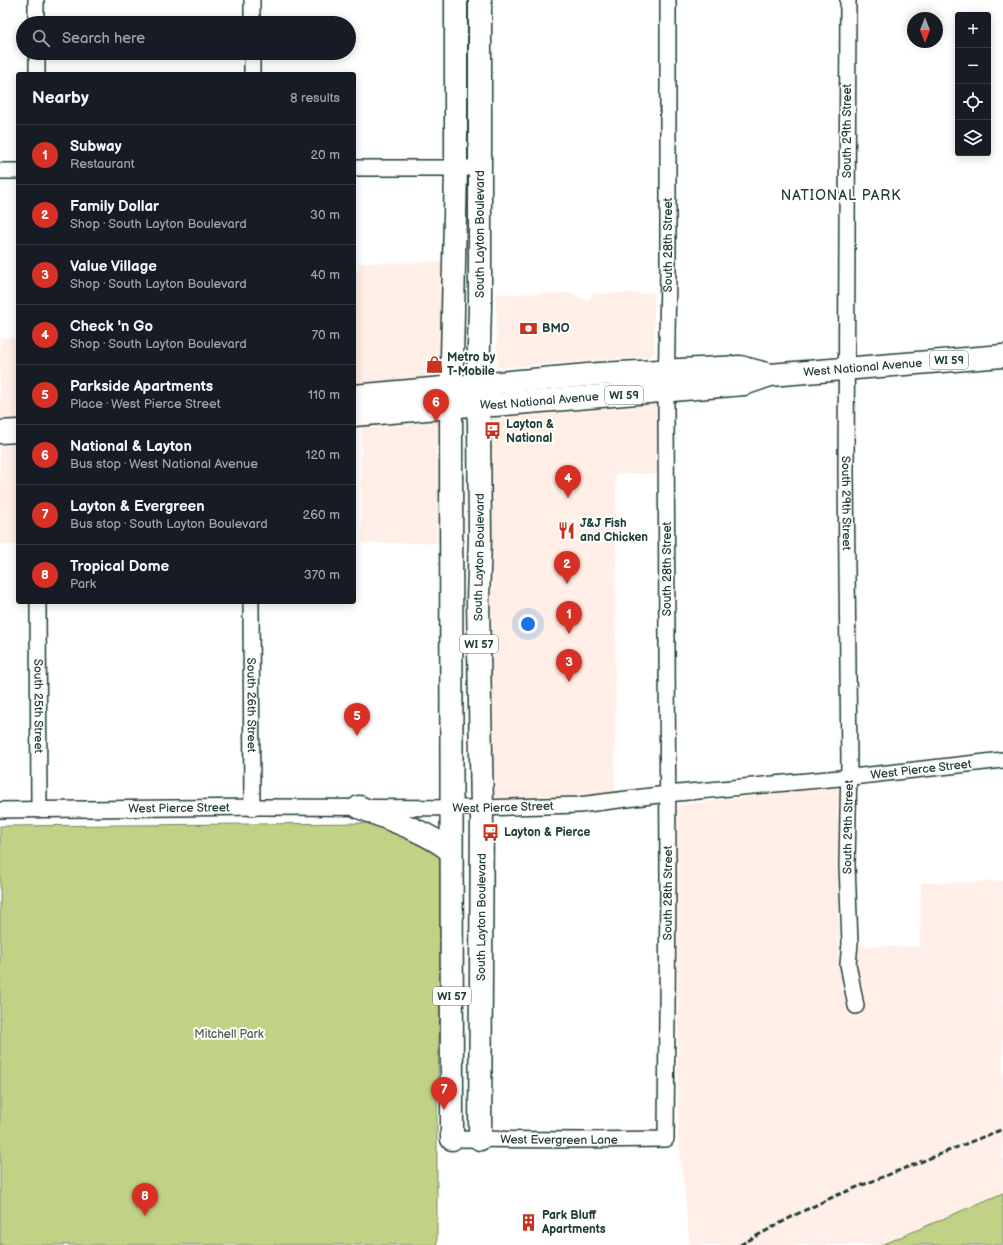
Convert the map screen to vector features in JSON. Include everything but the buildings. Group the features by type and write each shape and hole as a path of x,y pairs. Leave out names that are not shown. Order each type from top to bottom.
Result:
{"main road":[{"name":"South Layton Boulevard","path":"452,1139 451,397 456,168 456,0"},
{"name":"South Layton Boulevard","path":"480,0 478,394 480,538 478,601 482,808 480,1139"},
{"name":"West National Avenue","path":"356,414 451,397 478,394 494,405 667,381 744,384 770,375 1003,356"},
{"name":"West National Avenue","path":"356,396 451,397"},
{"path":"0,432 16,431"},
{"path":"451,535 465,537 470,541 471,578 478,601"},
{"path":"359,808 423,834 444,845 451,852"}],"street":[{"path":"36,0 36,16"},
{"path":"252,0 252,16"},
{"name":"South 28th Street","path":"666,1138 668,887 668,0"},
{"name":"South 29th Street","path":"848,0 846,472 849,777 847,864 850,943 848,964 856,1006"},
{"path":"37,60 37,72"},
{"path":"252,60 252,72"},
{"path":"356,168 480,168"},
{"path":"0,171 16,171"},
{"name":"South 25th Street","path":"38,604 39,809"},
{"name":"South 26th Street","path":"251,604 252,808"},
{"name":"West Pierce Street","path":"0,810 482,808 579,805 667,794 849,777 1003,760"},
{"name":"West Evergreen Lane","path":"452,1139 580,1140 666,1138"}],"shaded area":[{"path":"448,262 446,379 356,386 356,271 359,271 359,263"},
{"path":"571,293 584,300 588,300 594,293 654,293 654,353 650,357 497,368 496,294"},
{"path":"0,338 16,338 16,545 0,544"},
{"path":"660,400 660,474 616,474 615,792 564,798 492,798 490,423 497,414"},
{"path":"451,407 451,543 362,543 362,414"},
{"path":"827,787 839,787 841,790 839,802 839,945 920,947 921,883 1003,881 1003,1193 882,1245 690,1245 678,1132 678,805"}],"green space":[{"name":"Mitchell Park","path":"371,823 439,847 444,859 437,1114 437,1245 0,1245 0,826"},
{"path":"1003,1193 1003,1245 882,1245"}],"railway":[{"path":"740,1245 797,1214 835,1196 1003,1129"}],"place":[{"name":"BMO","path":"529,328"},
{"name":"Metro by T-Mobile","path":"434,364"},
{"name":"National & Layton","path":"436,422"},
{"name":"Layton & National","path":"493,431"},
{"name":"Check 'n Go","path":"568,498"},
{"name":"J&J Fish and Chicken","path":"567,530"},
{"name":"Family Dollar","path":"567,584"},
{"name":"Subway","path":"569,634"},
{"name":"Value Village","path":"569,682"},
{"name":"Parkside Apartments","path":"357,736"},
{"name":"Layton & Pierce","path":"491,832"},
{"name":"Layton & Evergreen","path":"444,1110"},
{"name":"Tropical Dome","path":"145,1216"},
{"name":"Park Bluff Apartments","path":"529,1222"}],"district":[{"name":"NATIONAL PARK","path":"841,195"}]}
